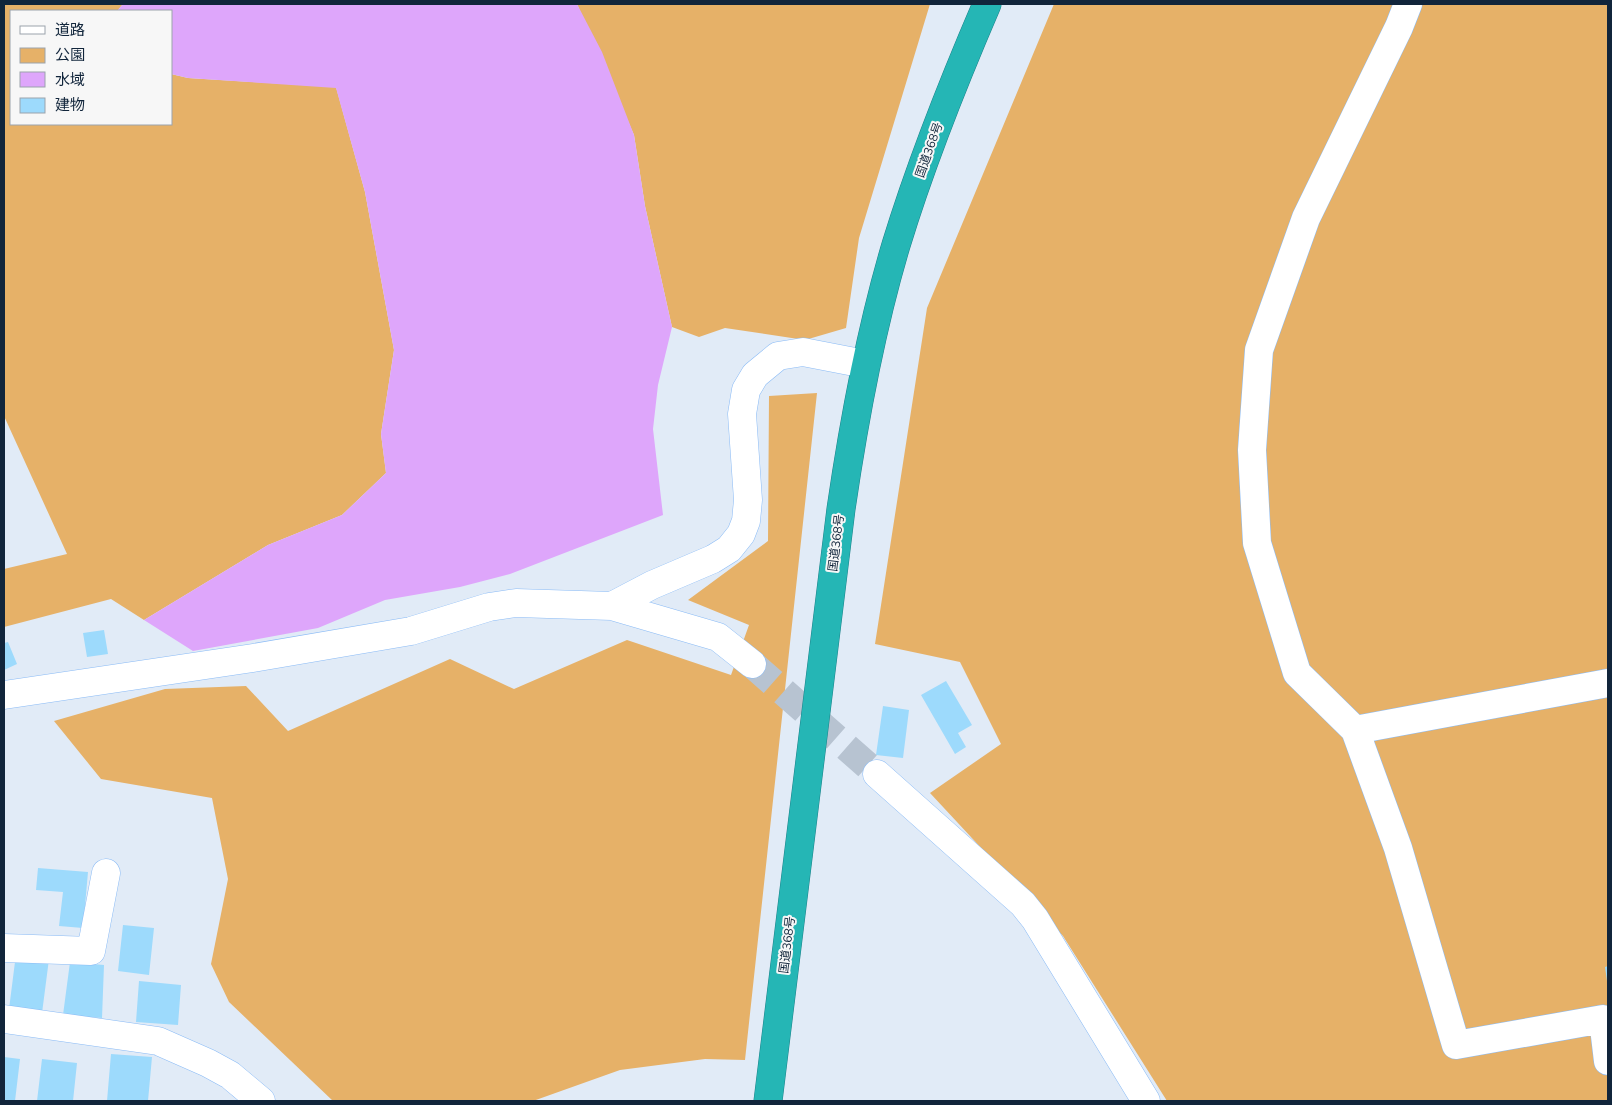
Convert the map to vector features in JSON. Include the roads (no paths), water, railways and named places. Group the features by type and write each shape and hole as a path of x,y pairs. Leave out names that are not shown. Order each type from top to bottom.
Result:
{"highway":[{"name":"国道368号","path":"768,1101 841,509 852,432 865,364 896,246 926,154 987,4"}],"street":[{"path":"1408,4 1399,27 1306,218 1259,350 1252,441 1257,543 1297,673 1355,730 1398,848 1456,1045 1603,1019 1608,1061"},
{"path":"612,606 652,585 713,559 730,549 741,534 746,521 748,500 742,414 746,390 755,375 778,356 803,352 865,364"},
{"path":"4,695 253,658 412,631 488,607 516,603 612,606 718,636 752,664"},
{"path":"1355,730 1608,682"},
{"path":"877,774 1029,911 1146,1101"},
{"path":"4,948 91,951 106,873"},
{"path":"4,1019 158,1041 208,1062 230,1075 261,1101"}],"water":[{"path":"123,4 577,4 602,52 634,135 645,206 672,327 658,385 653,429 663,515 510,574 460,587 385,600 318,628 193,651 144,620 268,545 342,515 386,473 381,434 394,350 365,192 336,88 188,78 172,74 172,10 118,10"}],"tunnel":[{"path":"752,664 877,774"}]}
